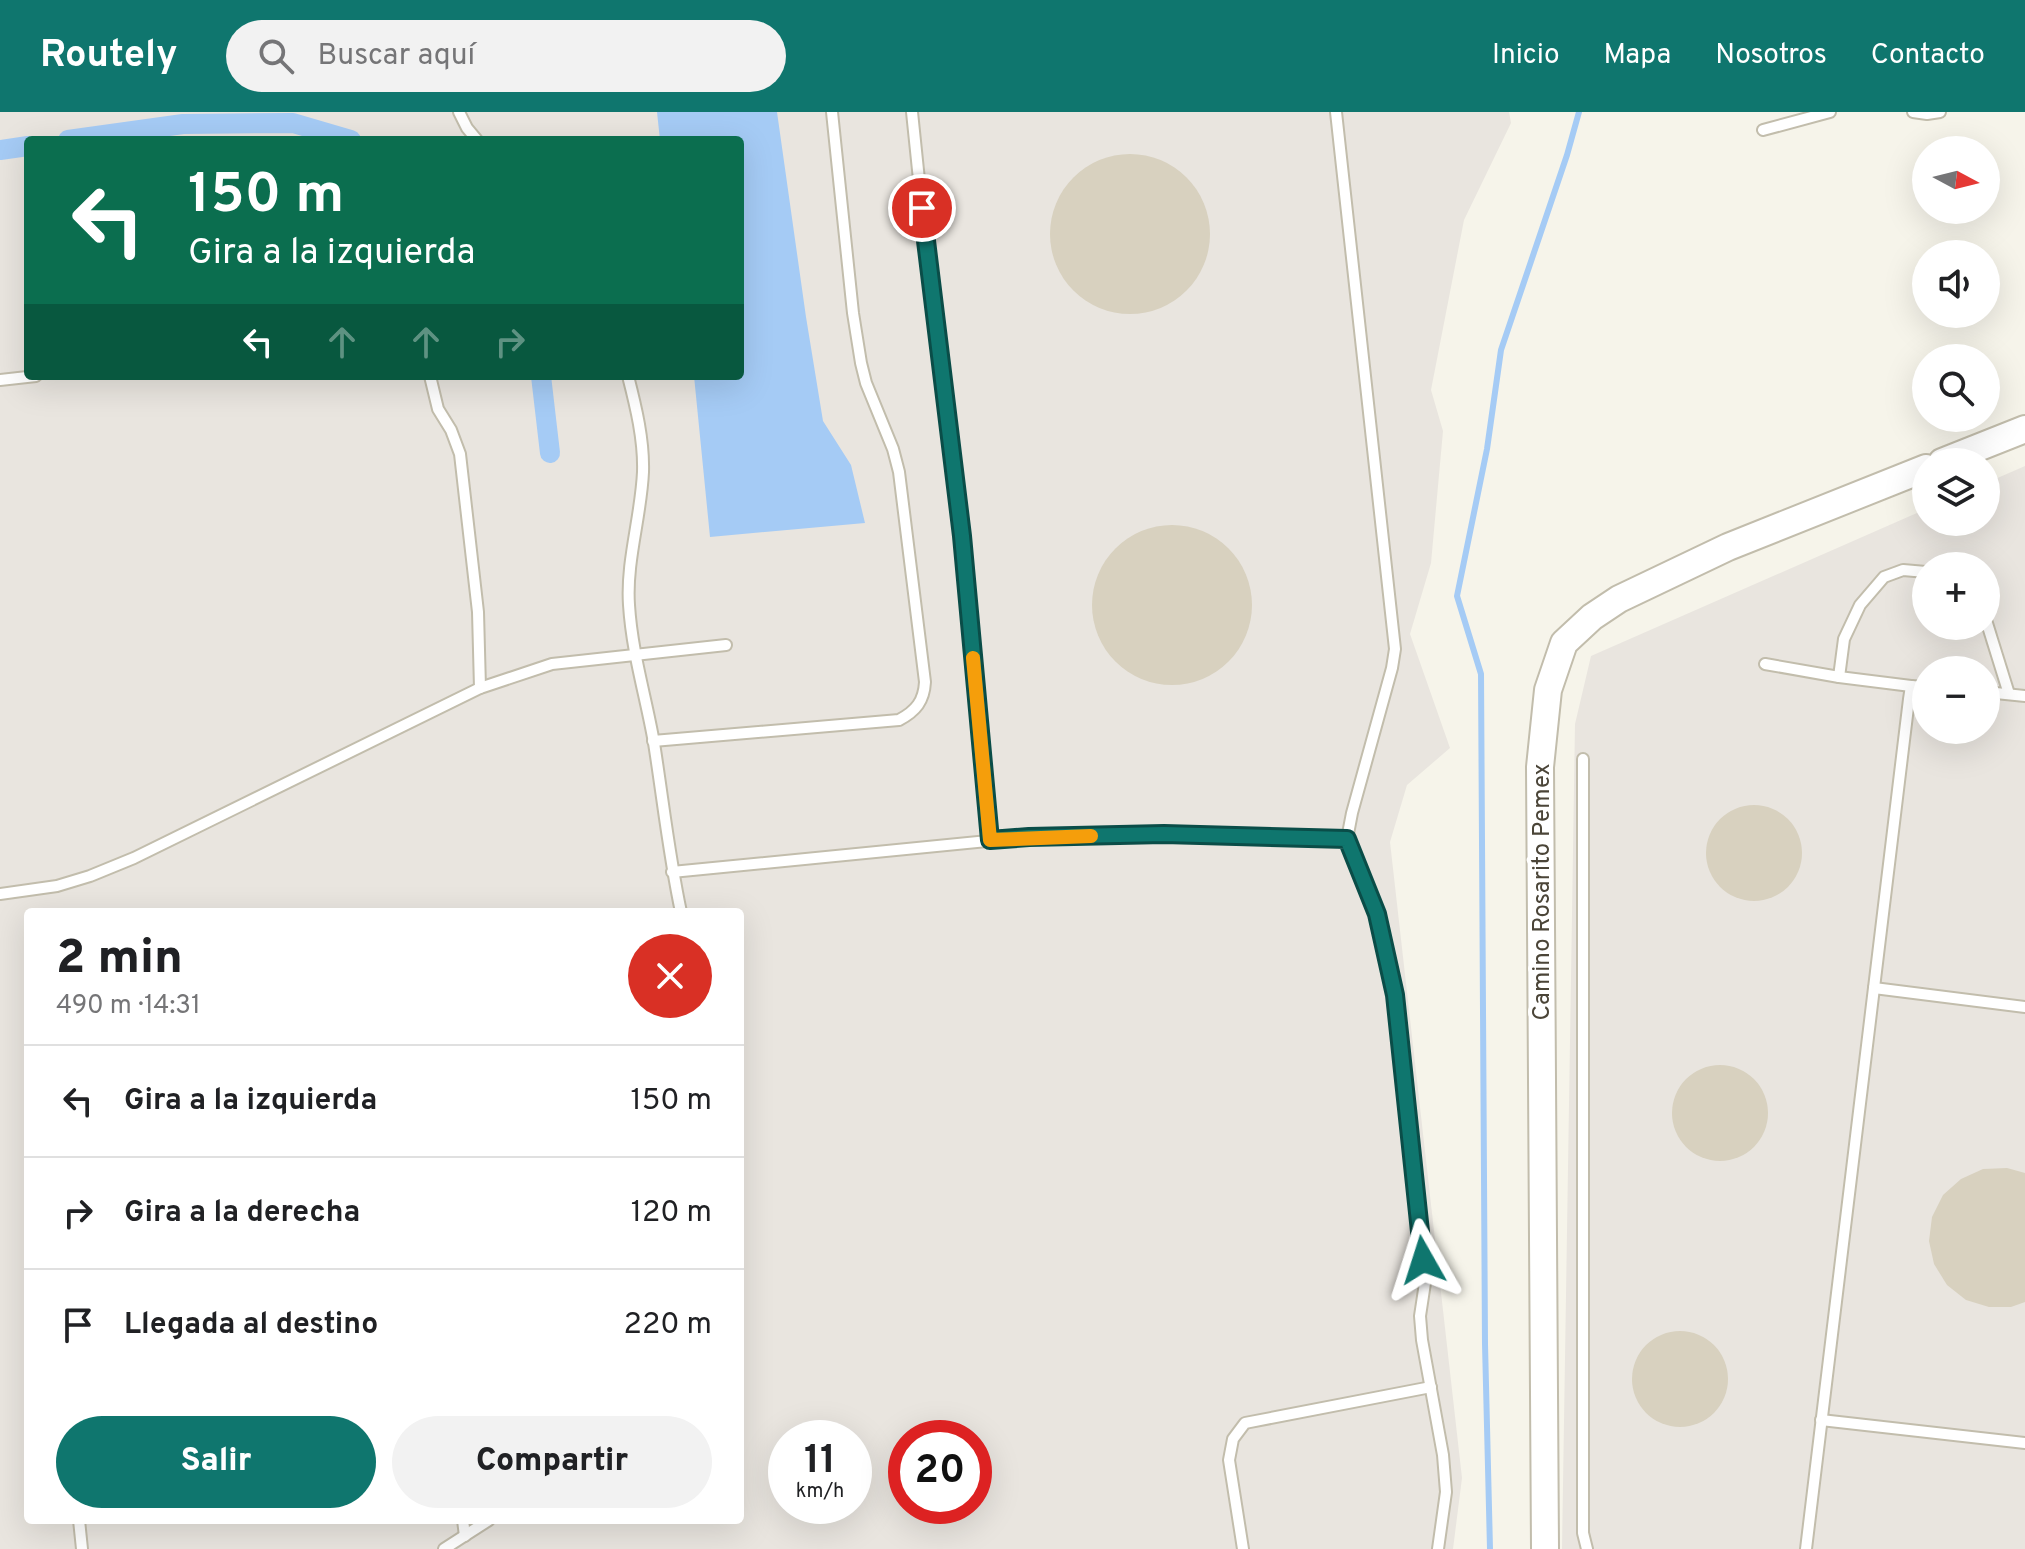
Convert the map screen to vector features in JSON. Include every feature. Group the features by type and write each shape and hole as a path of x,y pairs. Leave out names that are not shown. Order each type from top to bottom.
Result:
{"street":[{"path":"1977,448 2025,429"},
{"name":"Camino Rosarito Pemex","path":"1545,1549 1540,767 1548,690 1564,643 1592,617 1619,599 1728,547 1912,474"}],"lane":[{"path":"459,112 474,136"},
{"path":"653,741 899,720 916,708 925,694 899,472 866,383 853,313 832,112"},
{"path":"912,112 962,536 990,840"},
{"path":"1336,112 1395,649 1347,839 1377,914 1395,995 1425,1283 1420,1316 1422,1340 1443,1455 1446,1492 1438,1549"},
{"path":"1763,130 1830,112"},
{"path":"1913,112 1940,112"},
{"path":"0,380 24,377"},
{"path":"431,380 438,409 451,430 460,454 478,612 480,688"},
{"path":"629,380 638,417 643,471 629,580 629,604 634,654 653,741 680,908"},
{"path":"1839,677 1844,639 1860,605 1884,577 1903,570 1912,571"},
{"path":"1992,640 2009,694"},
{"path":"0,894 57,886 134,858 480,688 552,664 726,645"},
{"path":"1765,664 1911,686 1806,1549"},
{"path":"2000,693 2025,696"},
{"path":"1583,759 1583,1533 1587,1549"},
{"path":"672,872 1029,837 1164,834 1347,839"},
{"path":"1874,988 2025,1007"},
{"path":"1243,1549 1229,1460 1233,1439 1245,1423 1431,1387"},
{"path":"1821,1420 2025,1443"},
{"path":"79,1524 82,1549"},
{"path":"464,1524 465,1536"},
{"path":"444,1549 483,1524"}],"shaded area":[{"path":"0,112 1509,112 1511,123 1464,220 1431,390 1443,431 1431,563 1410,634 1450,748 1407,785 1390,842 1462,1478 1453,1549 0,1549"},
{"path":"2025,466 2025,1549 1562,1549 1575,724 1591,656 1912,515 1912,536 2000,536 2000,477"}],"water":[{"path":"657,112 777,112 823,421 851,465 865,523 710,537 694,380 744,380 744,136 660,136"}],"building":[{"path":"1130,154 1161,160 1187,177 1204,203 1210,234 1204,265 1187,291 1161,308 1130,314 1099,308 1073,291 1056,265 1050,234 1056,203 1073,177 1099,160"},
{"path":"1172,525 1203,531 1229,548 1246,574 1252,605 1246,636 1229,662 1203,679 1172,685 1141,679 1115,662 1098,636 1092,605 1098,574 1115,548 1141,531"},
{"path":"1754,805 1772,808 1788,819 1799,835 1802,853 1799,871 1788,887 1772,898 1754,901 1736,898 1720,887 1709,871 1706,853 1709,835 1720,819 1736,808"},
{"path":"1720,1065 1738,1068 1754,1079 1765,1095 1768,1113 1765,1131 1754,1147 1738,1158 1720,1161 1702,1158 1686,1147 1675,1131 1672,1113 1675,1095 1686,1079 1702,1068"},
{"path":"2007,1168 2025,1173 2025,1302 2011,1307 1989,1307 1966,1300 1947,1285 1934,1264 1929,1241 1932,1217 1943,1195 1961,1179 1983,1169"},
{"path":"1680,1331 1698,1334 1714,1345 1725,1361 1728,1379 1725,1397 1714,1413 1698,1424 1680,1427 1662,1424 1646,1413 1635,1397 1632,1379 1635,1361 1646,1345 1662,1334"}],"waterway":[{"path":"1490,1549 1485,1344 1481,674 1457,596 1487,449 1501,350 1579,112"},
{"path":"97,136 183,124 293,123 337,136"},
{"path":"0,150 24,147"},
{"path":"541,380 550,453"}],"slow traffic":[{"path":"973,658 990,840 1091,836"}],"route":[{"path":"922,208 962,536 990,840 1164,834 1347,839 1377,914 1395,995 1423,1260"}]}
